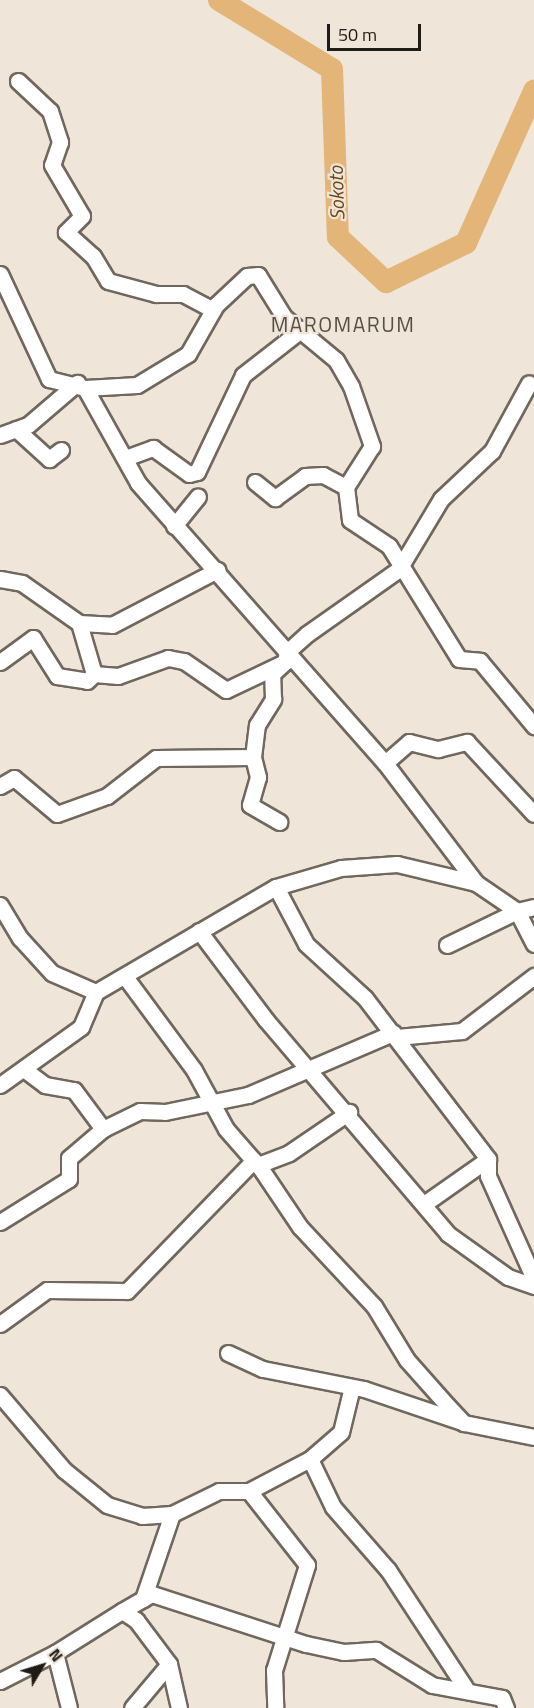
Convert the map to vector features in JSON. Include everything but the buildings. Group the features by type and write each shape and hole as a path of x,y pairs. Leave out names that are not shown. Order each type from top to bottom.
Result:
{"street":[{"path":"18,81 50,111 60,142 52,165 82,216 66,232 93,256 108,281 156,294 183,294 213,310"},
{"path":"0,274 17,301 38,366 54,382 81,386 137,385 157,374 188,354 213,310 247,276 258,275 284,317 302,329 345,374 372,447 346,487 350,520 389,546 399,568 459,659 480,660 534,726"},
{"path":"128,457 153,448 189,474 197,472 243,375 302,329"},
{"path":"0,662 33,638 57,676 87,681 94,674 118,676 137,665 168,658 184,662 226,690 286,657 399,568 441,499 492,451 530,383"},
{"path":"0,435 16,429 81,386"},
{"path":"81,386 128,457 138,483 174,526 217,570 286,657 385,763 476,883 517,911 534,944"},
{"path":"16,429 49,459 61,450"},
{"path":"255,482 274,498 305,477 323,475 346,487"},
{"path":"174,526 198,496"},
{"path":"0,579 22,583 79,623 112,625 129,619 217,570"},
{"path":"79,623 94,674"},
{"path":"279,822 250,805 258,777 253,757 257,725 273,699 272,674 286,657"},
{"path":"385,763 409,742 438,749 467,742 534,814"},
{"path":"0,786 14,778 57,814 107,796 156,758 253,757"},
{"path":"0,1085 25,1070 81,1027 96,992 126,978 199,931 276,887 340,868 397,864 476,883"},
{"path":"276,887 306,944 365,998 488,1159 489,1176 534,1279"},
{"path":"0,905 20,938 52,973 96,992"},
{"path":"447,945 517,911 534,906"},
{"path":"199,931 448,1234 508,1277 534,1286"},
{"path":"0,1222 69,1179 69,1158 103,1129 140,1111 165,1112 287,1083 311,1069 395,1035 462,1030 534,976"},
{"path":"126,978 211,1101 226,1129 256,1162 300,1227 360,1288 407,1360 464,1423"},
{"path":"25,1070 45,1085 74,1090 103,1129"},
{"path":"0,1324 47,1290 127,1290 256,1162 289,1153 349,1112"},
{"path":"424,1204 488,1159"},
{"path":"228,1353 263,1369 352,1387 464,1423 534,1437"},
{"path":"0,1395 64,1470 107,1505 142,1516 172,1514 219,1491 249,1491 310,1459 341,1432 350,1410 352,1387"},
{"path":"310,1459 317,1480 388,1570 465,1688"},
{"path":"284,1472 317,1480"},
{"path":"249,1491 307,1565 282,1636 274,1670 275,1708"},
{"path":"143,1599 172,1514"},
{"path":"0,1681 55,1653 152,1594 186,1603 214,1617 344,1652 376,1650 432,1685 465,1688 502,1698 506,1708"},
{"path":"122,1611 136,1620 169,1664 179,1708"},
{"path":"55,1653 69,1708"},
{"path":"132,1708 169,1664"}],"waterway":[{"name":"Sokoto","path":"219,0 332,69 338,237 386,282 466,243 534,91"}],"district":[{"name":"MAROMARUM","path":"343,324"}]}
